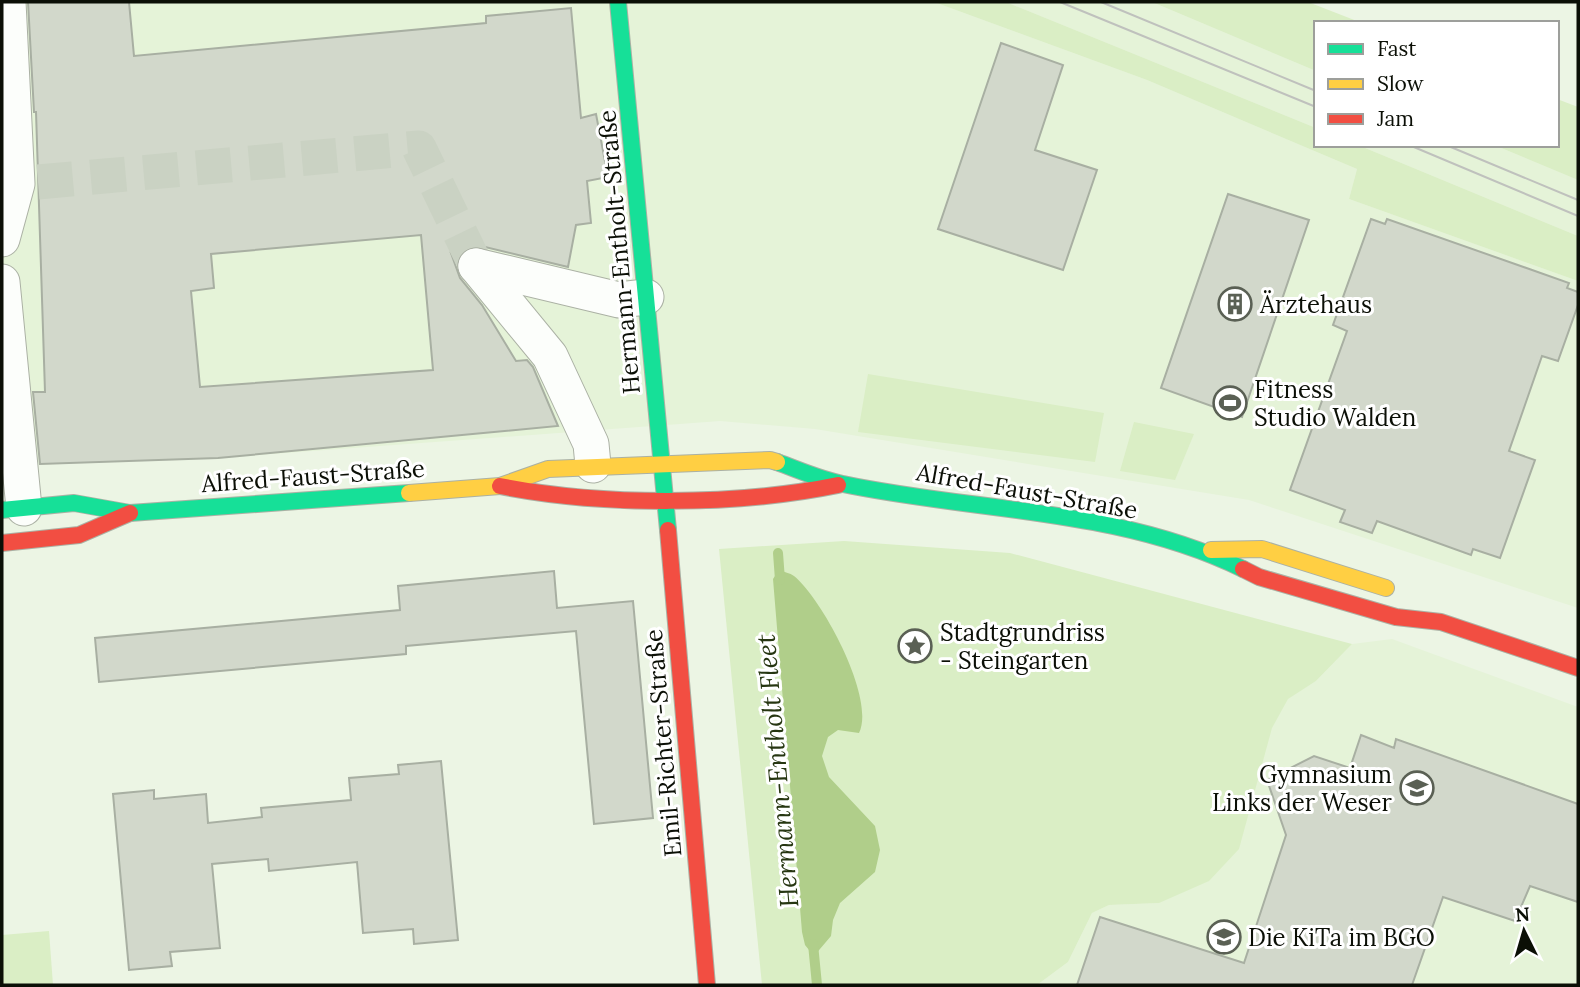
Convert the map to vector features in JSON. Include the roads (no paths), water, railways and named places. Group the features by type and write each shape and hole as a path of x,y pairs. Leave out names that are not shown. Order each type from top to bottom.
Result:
{"street":[{"path":"2,239 28,183 8,2"},
{"name":"Hermann-Entholt-Straße","path":"618,2 664,498"},
{"path":"593,465 591,444 550,356 477,266 619,300 646,297"},
{"path":"2,282 13,509"},
{"name":"Alfred-Faust-Straße","path":"13,509 74,503 130,513 500,486 548,469 593,465 770,460 841,484 1090,521 1204,550 1259,577 1396,617 1441,622 1578,668"},
{"name":"Alfred-Faust-Straße","path":"500,486 539,496 597,500 805,492 841,484"},
{"name":"Emil-Richter-Straße","path":"664,498 706,985"},
{"name":"Alfred-Faust-Straße","path":"2,543 79,535 130,513"},
{"name":"Alfred-Faust-Straße","path":"1204,550 1262,549 1403,596 1441,622"}],"waterway":[{"name":"Hermann-Entholt Fleet","path":"778,553 780,580"},
{"name":"Hermann-Entholt Fleet","path":"813,944 817,985"}],"tunnel":[{"path":"38,182 419,148 476,266"}],"tram line":[{"path":"1060,2 1314,106"},
{"path":"1101,2 1314,90"},
{"path":"1414,147 1578,216"},
{"path":"1451,147 1578,200"}],"place":[{"name":"Ärztehaus","path":"1235,304"},
{"name":"Fitness Studio Walden","path":"1230,403"},
{"name":"Stadtgrundriss - Steingarten","path":"915,646"},
{"name":"Gymnasium Links der Weser","path":"1417,788"},
{"name":"Die KiTa im BGO","path":"1224,937"}]}
